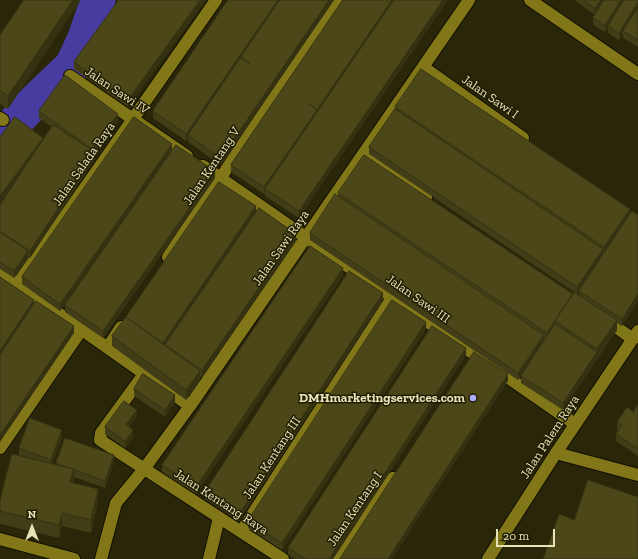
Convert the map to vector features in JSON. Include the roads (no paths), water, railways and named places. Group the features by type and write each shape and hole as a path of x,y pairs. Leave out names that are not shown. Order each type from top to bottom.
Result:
{"street":[{"name":"Jalan Salada Raya","path":"17,285 216,0"},
{"name":"Jalan Kentang V","path":"160,269 339,0"},
{"name":"Jalan Sawi Raya","path":"101,559 114,510 120,497 144,469 190,406 469,0"},
{"path":"530,0 638,74"},
{"name":"Jalan Sawi I","path":"423,67 530,143"},
{"name":"Jalan Sawi IV","path":"70,76 306,238"},
{"path":"363,154 436,203"},
{"name":"Jalan Sawi III","path":"306,238 392,298 473,359 574,424"},
{"path":"0,272 190,406"},
{"name":"Jalan Kentang III","path":"241,532 392,298"},
{"path":"594,312 636,335"},
{"path":"108,347 129,315"},
{"path":"0,448 82,329"},
{"name":"Jalan Palem Raya","path":"488,559 574,424 636,335"},
{"name":"Jalan Kentang Raya","path":"144,374 101,433 100,438 105,445 283,559"},
{"path":"556,452 638,475"},
{"name":"Jalan Kentang I","path":"338,559 400,467"},
{"path":"209,559 219,518"},
{"path":"0,539 74,559"}],"waterway":[{"path":"0,139 29,107 72,66 85,38 98,0"}],"place":[{"name":"DMHmarketingservices.com","path":"473,398"}]}
